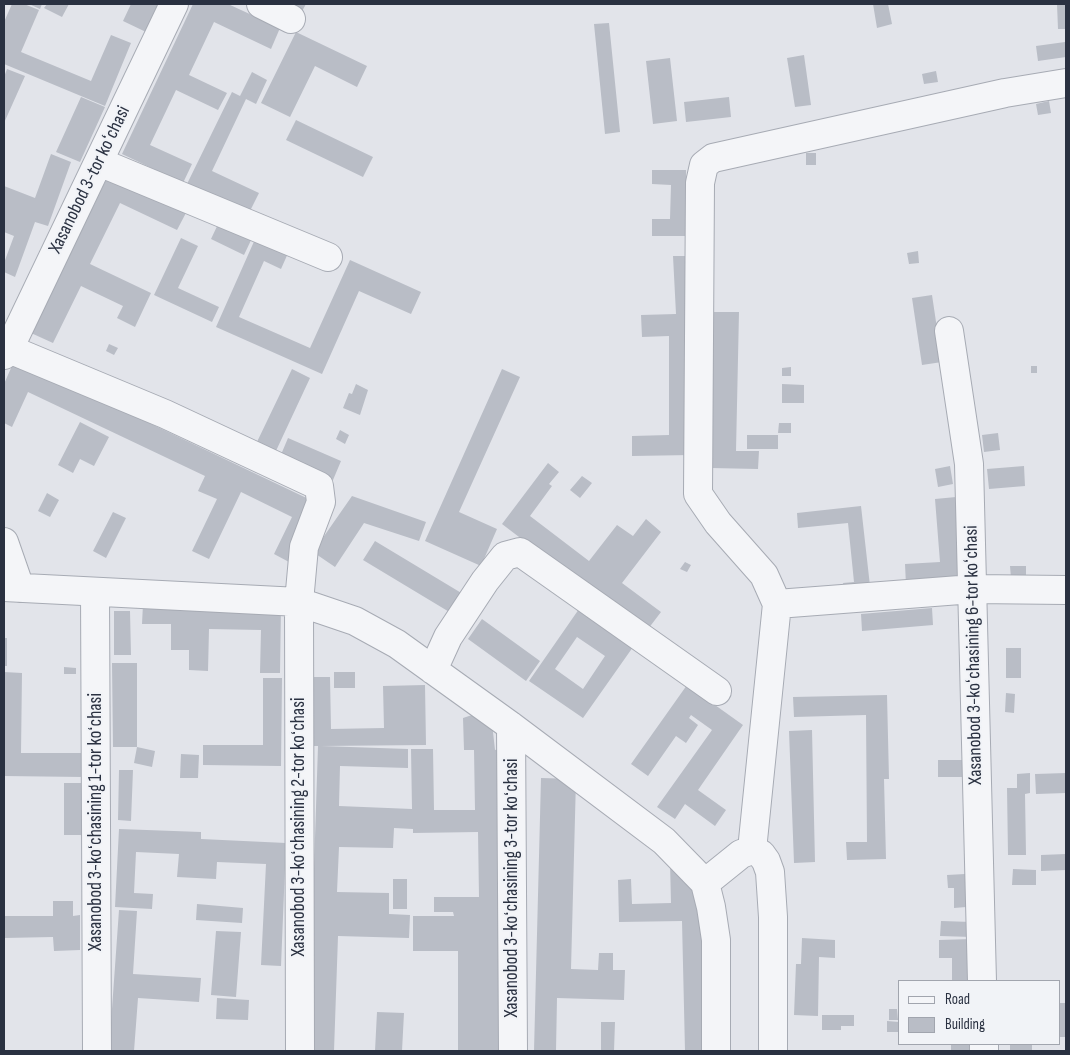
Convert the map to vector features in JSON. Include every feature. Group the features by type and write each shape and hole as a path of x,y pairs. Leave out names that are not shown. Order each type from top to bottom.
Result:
{"street":[{"name":"Xasanobod 3-tor koʻchasi","path":"6,352 174,4"},
{"path":"261,4 291,19"},
{"path":"752,850 778,604 764,574 718,523 698,494 700,183 704,165 713,158 1005,93 1066,83"},
{"path":"99,162 328,257"},
{"name":"Xasanobod 3-koʻchasining 6-tor koʻchasi","path":"949,331 969,464 982,980"},
{"name":"Xasanobod 3-koʻchasining 2-tor koʻchasi","path":"6,352 165,414 319,486 321,502 304,547 299,602 300,1051"},
{"path":"4,542 12,588 299,602 356,621 397,644 511,726 664,841 705,883 716,940 716,1051"},
{"path":"433,670 448,638 485,581 505,556 520,552 717,691"},
{"path":"778,604 973,589 1066,590"},
{"name":"Xasanobod 3-koʻchasining 1-tor koʻchasi","path":"95,592 98,1051"},
{"name":"Xasanobod 3-koʻchasining 3-tor koʻchasi","path":"511,726 514,1051"},
{"path":"705,883 741,854 752,850 761,854 770,872 773,917 773,1051"}],"building":[{"path":"12,4 24,4 39,10 21,52 91,81 111,35 131,43 105,106 4,64 4,22"},
{"path":"29,4 42,4 40,9"},
{"path":"47,4 69,4 62,17 44,8"},
{"path":"131,4 159,4 146,32 123,21"},
{"path":"193,4 228,4 280,28 271,49 214,22 189,75 227,93 218,110 176,90 150,145 192,164 183,183 122,154"},
{"path":"278,4 306,4 300,15"},
{"path":"873,4 888,4 892,24 877,28"},
{"path":"1057,4 1066,4 1066,29 1058,29"},
{"path":"609,23 620,132 605,134 594,24"},
{"path":"296,32 367,66 357,87 315,66 290,117 261,103"},
{"path":"1065,42 1066,57 1038,61 1036,46"},
{"path":"804,55 811,105 795,107 787,58"},
{"path":"670,58 677,121 653,124 646,61"},
{"path":"7,69 25,76 4,123 4,77"},
{"path":"936,71 938,82 924,84 922,74"},
{"path":"252,72 267,80 256,104 246,99 212,171 259,193 249,213 187,184 232,92 240,96"},
{"path":"81,97 105,107 80,162 56,152"},
{"path":"729,97 731,117 686,122 684,102"},
{"path":"1049,101 1051,113 1038,115 1036,104"},
{"path":"296,120 373,157 363,177 286,140"},
{"path":"806,153 816,153 816,165 806,165"},
{"path":"51,154 71,162 48,226 35,222 15,277 4,272 4,263 14,236 4,232 4,186 35,198"},
{"path":"652,170 686,170 686,236 652,236 652,219 670,219 671,185 652,184"},
{"path":"109,174 187,211 177,230 120,203 90,264 151,293 135,327 117,318 123,306 81,286 53,343 31,333"},
{"path":"220,220 253,236 244,255 211,239"},
{"path":"256,237 289,251 281,269 264,261 239,317 310,348 350,260 421,292 411,314 359,291 322,374 216,327"},
{"path":"181,238 198,246 178,288 219,307 212,322 154,295"},
{"path":"918,251 919,263 909,264 907,253"},
{"path":"673,256 690,256 691,455 632,456 632,436 669,435 669,336 642,337 641,315 676,314"},
{"path":"932,295 942,362 922,365 912,298"},
{"path":"714,312 739,312 736,451 759,451 758,469 711,468"},
{"path":"109,344 118,348 114,355 106,351"},
{"path":"15,359 317,503 289,562 274,554 292,517 241,492 209,559 192,551 217,499 198,491 205,476 28,392 12,427 4,423 4,384"},
{"path":"1031,366 1037,366 1037,373 1031,373"},
{"path":"791,367 791,376 782,376 782,368"},
{"path":"292,369 310,378 275,453 256,444"},
{"path":"502,369 520,377 459,512 497,529 481,566 425,541"},
{"path":"356,384 368,390 360,415 343,408 349,393 352,394"},
{"path":"782,384 804,385 804,403 782,403"},
{"path":"80,422 109,437 94,466 80,459 73,473 58,465"},
{"path":"779,423 791,423 791,433 778,433"},
{"path":"340,430 349,435 345,444 336,439"},
{"path":"998,433 1000,450 984,452 982,435"},
{"path":"747,435 778,435 778,449 747,449"},
{"path":"288,438 341,461 333,480 280,457"},
{"path":"548,463 559,472 549,484 552,486 530,516 589,561 617,525 633,536 646,519 661,532 622,583 661,612 645,633 502,524"},
{"path":"950,466 953,484 938,487 935,469"},
{"path":"1024,466 1025,486 989,489 987,469"},
{"path":"582,476 592,483 580,498 570,490"},
{"path":"47,493 59,500 50,517 38,511"},
{"path":"352,496 426,522 419,541 364,523 335,567 313,552"},
{"path":"956,497 962,581 906,585 905,564 940,562 935,499"},
{"path":"861,506 870,586 844,588 843,583 854,582 848,523 798,528 797,513"},
{"path":"113,512 126,518 106,558 93,551"},
{"path":"375,541 463,594 451,613 363,560"},
{"path":"685,562 691,565 687,572 680,569"},
{"path":"1010,566 1026,566 1026,578 1011,578"},
{"path":"143,604 281,606 280,673 260,673 261,630 209,629 208,671 189,670 189,650 171,650 171,624 142,624"},
{"path":"932,608 933,625 862,631 861,614"},
{"path":"579,609 633,647 583,718 529,681","holes":["577,637 605,656 583,689 555,669"]},
{"path":"114,611 130,611 131,655 114,655"},
{"path":"482,619 540,661 526,681 468,639"},
{"path":"4,638 7,638 7,666 4,666"},
{"path":"1006,648 1021,648 1021,678 1006,678"},
{"path":"112,663 137,663 137,747 113,747"},
{"path":"64,667 76,668 76,674 64,674"},
{"path":"4,672 22,673 21,753 83,753 83,777 4,776"},
{"path":"334,672 355,672 355,688 334,688"},
{"path":"309,677 330,677 331,729 384,728 383,686 425,685 426,745 321,746 408,749 408,768 340,766 339,806 412,809 411,749 433,749 434,810 475,810 474,750 464,750 463,718 472,715 492,723 495,750 499,749 498,1051 458,1051 458,951 413,951 413,916 454,916 453,912 434,912 434,897 479,897 478,832 413,833 413,829 394,828 393,848 339,847 337,892 389,893 389,914 410,915 409,938 338,936 334,1051 308,1051 318,746 310,746"},
{"path":"263,678 282,678 281,766 203,765 203,745 263,745"},
{"path":"687,685 743,725 698,790 726,810 715,826 685,804 675,819 657,807 712,730 691,715 689,718 698,725 686,743 676,736 648,776 631,764"},
{"path":"1006,693 1015,694 1014,713 1005,712"},
{"path":"887,695 889,779 884,779 886,859 847,860 846,842 867,842 866,715 794,717 793,697"},
{"path":"812,730 815,862 794,863 789,731"},
{"path":"137,747 155,751 152,767 134,763"},
{"path":"181,754 199,755 198,778 180,778"},
{"path":"938,760 965,760 965,777 938,777"},
{"path":"119,770 133,770 131,821 118,820"},
{"path":"1030,773 1030,793 1025,794 1026,855 1008,855 1007,788 1017,788 1017,774"},
{"path":"1066,773 1066,793 1036,794 1035,774"},
{"path":"541,778 576,779 571,969 598,970 599,953 613,953 613,970 625,970 624,1000 557,998 556,1051 534,1051"},
{"path":"64,783 83,783 83,835 64,835"},
{"path":"119,829 201,832 201,839 286,843 281,966 261,965 266,864 217,862 216,879 177,877 179,854 136,852 134,893 153,894 152,909 115,907"},
{"path":"1066,854 1066,870 1041,871 1041,855"},
{"path":"670,862 703,902 705,1051 685,1051 682,921 619,922 618,880 631,879 632,904 671,903"},
{"path":"1013,869 1036,870 1036,885 1012,885"},
{"path":"965,874 966,907 954,908 954,888 948,888 947,875"},
{"path":"393,879 407,879 407,909 393,909"},
{"path":"53,901 73,901 73,916 80,915 80,950 54,951 53,937 4,938 4,916 53,916"},
{"path":"197,904 243,908 242,923 196,920"},
{"path":"119,910 137,911 133,974 201,978 199,1002 138,998 134,1051 109,1051"},
{"path":"941,921 972,922 972,937 940,936"},
{"path":"216,931 241,932 236,997 211,995"},
{"path":"802,938 835,940 835,958 819,957 818,1016 794,1015 796,964 801,964"},
{"path":"972,939 973,980 952,980 952,958 939,958 939,940"},
{"path":"217,998 249,1000 248,1020 216,1019"},
{"path":"1060,1003 1066,1003 1066,1037 1060,1037"},
{"path":"889,1009 897,1009 898,1020 889,1020"},
{"path":"377,1012 404,1013 402,1051 375,1051"},
{"path":"822,1015 854,1015 854,1026 841,1026 841,1030 822,1030"},
{"path":"887,1021 898,1022 898,1032 887,1032"},
{"path":"601,1022 615,1022 614,1051 601,1051"},
{"path":"951,1045 974,1045 974,1051 951,1051"},
{"path":"1010,1045 1032,1045 1032,1051 1010,1051"}]}
